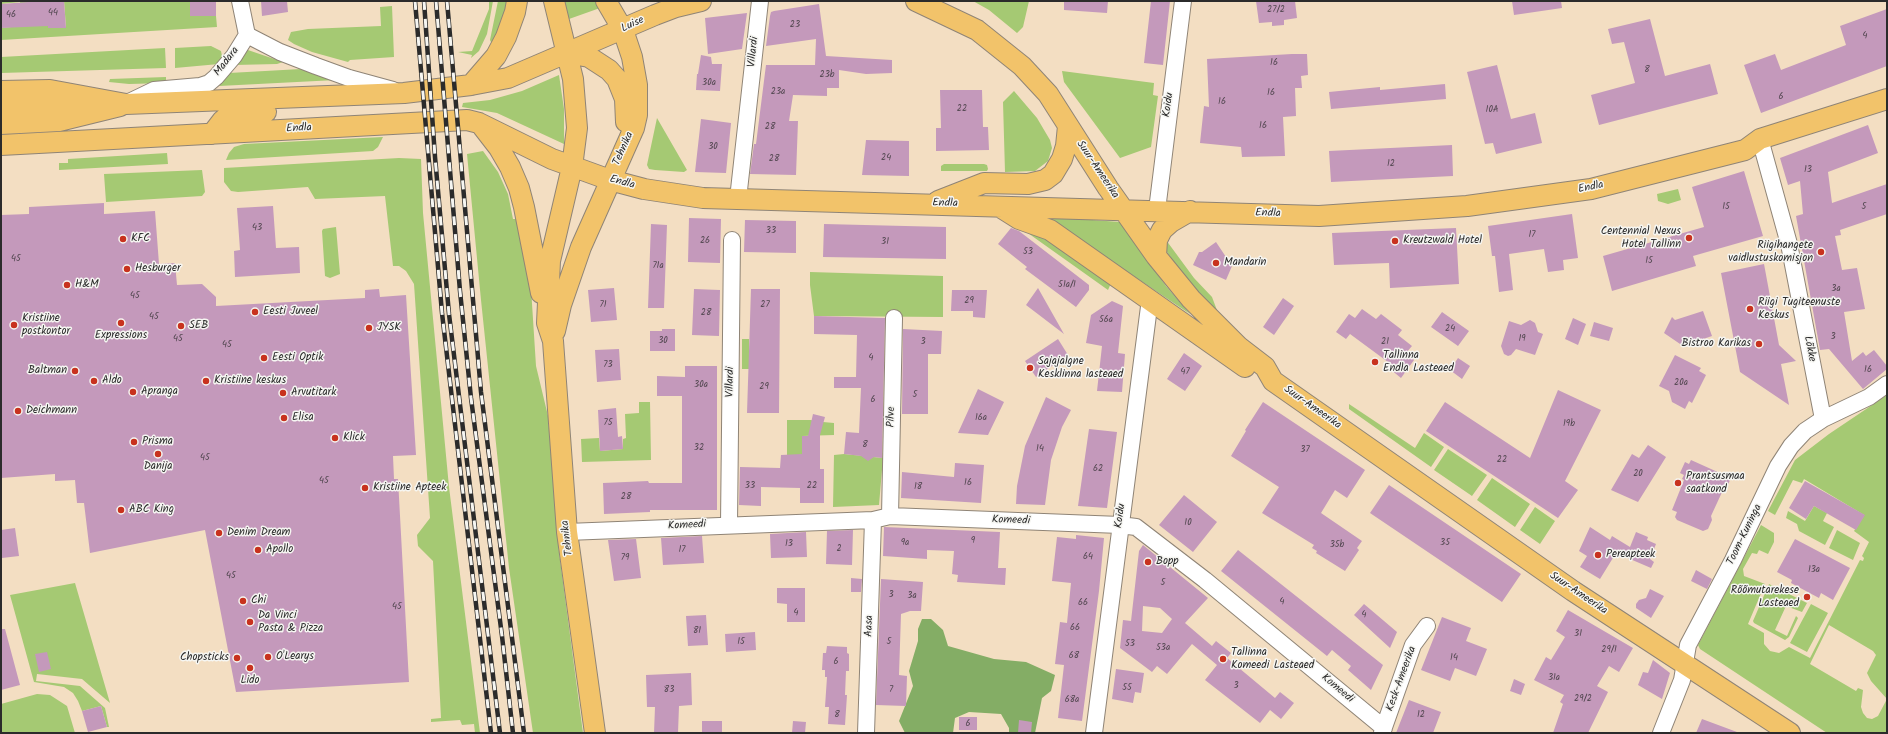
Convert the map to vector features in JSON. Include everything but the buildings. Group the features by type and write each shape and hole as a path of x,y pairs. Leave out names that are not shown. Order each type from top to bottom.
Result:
{"main road":[{"path":"471,86 496,56 506,38 515,12 517,1"},
{"name":"Tehnika","path":"554,1 573,80 577,128 572,167 550,261 550,332 567,532 595,733"},
{"name":"Tehnika","path":"550,332 581,247 634,128 637,115 638,99 635,67 623,30 606,1"},
{"name":"Luise","path":"567,53 676,6 701,1"},
{"name":"Suur-Ameerika","path":"916,1 977,30 1022,66 1048,94 1156,256 1191,299 1239,347 1265,368 1273,381 1568,588 1790,733"},
{"path":"1,108 404,93 471,86 508,78 567,53 589,57 609,70 617,79 625,99 626,120 622,154"},
{"path":"1,91 50,90 126,104"},
{"path":"212,134 222,121 232,115 360,106 404,93"},
{"name":"Endla","path":"1,145 467,120 479,123 552,159 610,180 644,189 703,198 1124,209 1319,216 1467,206 1591,189 1745,150 1760,139 1887,99"},
{"path":"1,124 59,121 126,104"},
{"path":"479,123 499,148 510,167 518,188 526,213 550,332"},
{"path":"929,204 984,183 1028,184 1045,180 1053,174 1062,159 1066,146 1068,126"},
{"path":"998,206 1019,219 1050,230 1258,376 1273,381"},
{"path":"1156,256 1157,240 1162,230 1171,222 1190,211"}],"street":[{"path":"240,1 247,35 280,52 316,66 349,78 404,93"},
{"name":"Villardi","path":"738,199 760,1"},
{"name":"Koidu","path":"1157,210 1183,1"},
{"name":"Madara","path":"126,104 154,90 200,86 209,83 234,56 247,35"},
{"name":"Lõkke","path":"1760,139 1789,244 1823,419"},
{"name":"Villardi","path":"729,524 732,240"},
{"name":"Koidu","path":"1094,733 1150,299"},
{"name":"Pilve","path":"890,516 894,318"},
{"name":"Toom-Kuninga","path":"1661,733 1682,680 1688,645 1733,560 1778,466 1790,446 1805,432 1823,419 1869,397 1887,384"},
{"name":"Komeedi","path":"567,532 729,524 873,520 890,516 1120,525 1136,527 1206,580 1383,731"},
{"name":"Aasa","path":"866,733 873,520"},
{"name":"Kesk-Ameerika","path":"1383,731 1413,645 1427,626"}],"green space":[{"path":"1,1 41,1 43,25 48,26 49,28 66,27 64,1 190,1 190,16 216,16 217,27 1,40 1,28 22,26 20,2 1,4"},
{"path":"489,1 493,1 487,34 479,51 471,58 472,55 458,52 472,51 489,9"},
{"path":"498,1 509,1 499,31 492,44 490,40"},
{"path":"564,1 596,1 600,8 569,19"},
{"path":"973,1 1029,1 1023,27 1017,33 989,10"},
{"path":"392,6 394,57 350,60 348,62 312,52 288,40 291,32 308,29 381,26 380,7"},
{"path":"211,46 221,51 222,56 219,64 175,68 175,48"},
{"path":"165,48 166,68 1,73 1,57"},
{"path":"245,49 283,62 277,64 234,65"},
{"path":"301,69 336,80 219,86 229,73"},
{"path":"1062,71 1154,83 1153,95 1158,96 1151,147 1120,158 1064,82"},
{"path":"559,75 564,109 564,144 497,113 462,107 463,103 490,100 522,91"},
{"path":"166,77 166,83 129,84 109,82 110,79"},
{"path":"1014,91 1037,118 1050,140 1052,148 1048,161 1035,171 1005,172 1003,102"},
{"path":"657,118 687,170 684,172 649,169 647,165"},
{"path":"383,137 378,147 373,151 226,160 234,147 244,144"},
{"path":"483,151 498,172 508,194 513,219 522,219 531,288 536,366 548,416 559,552 583,733 533,733 509,568 467,154"},
{"path":"167,153 168,164 59,170 59,163 68,163 68,159"},
{"path":"399,158 421,159 423,213 449,487 480,733 475,733 474,724 462,725 460,720 431,722 431,719 441,718 433,561 418,546 417,535 430,518 414,284 406,271 399,266 393,266 385,196 315,199 308,187 238,192 231,191 224,182 224,168"},
{"path":"944,164 984,164 987,165 988,169 987,171 941,171 941,166"},
{"path":"202,170 205,192 202,196 106,202 104,174"},
{"path":"1678,189 1681,200 1668,204 1658,201 1657,194"},
{"path":"1051,217 1120,222 1166,286 1190,314 1049,219"},
{"path":"1018,226 1054,243 1112,281 1108,290"},
{"path":"336,227 340,274 330,278 325,276 322,231 323,229"},
{"path":"1166,240 1194,278 1212,297 1218,313 1176,265 1167,252 1165,246"},
{"path":"810,272 943,276 943,317 814,316"},
{"path":"742,339 749,339 749,369 742,369"},
{"path":"1887,395 1887,699 1887,733 1827,733 1700,649 1698,645 1761,525 1774,533 1774,542 1768,554 1759,550 1757,554 1752,553 1743,569 1744,576 1765,584 1748,624 1764,633 1764,644 1770,651 1779,653 1789,647 1810,658 1860,560 1863,561 1864,558 1862,556 1869,542 1854,531 1864,515 1804,479 1802,483 1793,480 1775,515 1768,511 1795,460 1829,434","holes":["1829,625 1873,651 1876,655 1867,673 1871,681 1887,699 1878,716 1872,719 1867,718 1863,713 1861,707 1863,690 1858,688 1856,691 1810,664"]},
{"path":"639,402 650,402 651,460 582,462 581,439 599,438 600,451 623,449 623,439 626,438 625,414 639,413"},
{"path":"1349,404 1415,448 1424,433 1444,447 1431,467 1349,409"},
{"path":"787,420 811,420 823,424 823,422 834,423 834,435 802,436 802,451 811,451 787,462"},
{"path":"1448,449 1487,475 1472,496 1434,470"},
{"path":"844,454 883,458 879,505 833,507 834,455"},
{"path":"1492,478 1530,504 1515,527 1477,500"},
{"path":"1814,506 1827,513 1823,521 1834,527 1825,545 1799,531 1797,524 1786,518 1788,511 1805,521"},
{"path":"1535,507 1555,521 1540,544 1520,530"},
{"path":"1837,530 1860,543 1853,560 1829,548"},
{"path":"75,583 110,703 82,679 37,674 36,681 80,686 105,708 109,727 107,727 101,706 82,711 73,693 64,687 34,682 10,595"},
{"path":"1769,584 1807,603 1802,612 1786,606 1775,630 1787,636 1796,616 1798,618 1789,637 1785,640 1754,623 1753,621"},
{"path":"1811,604 1828,613 1807,652 1790,643"},
{"path":"922,619 931,619 943,630 948,646 994,659 1026,662 1055,675 1051,691 1042,698 1035,733 1009,733 1009,728 1001,714 969,712 955,718 953,733 905,733 899,721 913,686 909,671 918,641 918,629"},
{"path":"37,694 50,695 67,706 75,733 1,733 1,704"}],"railway":[{"path":"415,1 442,313 491,733"},
{"path":"424,1 435,157 449,314 500,733"},
{"path":"436,1 460,291 471,398 513,733"},
{"path":"447,1 481,392 524,733"}],"place":[{"name":"Centennial Nexus Hotel Tallinn","path":"1689,238"},
{"name":"KFC","path":"123,239"},
{"name":"Kreutzwald Hotel","path":"1395,241"},
{"name":"Riigihangete vaidlustuskomisjon","path":"1821,252"},
{"name":"Mandarin","path":"1216,263"},
{"name":"Hesburger","path":"127,269"},
{"name":"H&M","path":"67,285"},
{"name":"Riigi Tugiteenuste Keskus","path":"1750,309"},
{"name":"Eesti Juveel","path":"255,312"},
{"name":"Expressions","path":"121,323"},
{"name":"Kristiine postkontor","path":"14,325"},
{"name":"SEB","path":"181,326"},
{"name":"JYSK","path":"369,328"},
{"name":"Bistroo Karikas","path":"1759,344"},
{"name":"Eesti Optik","path":"264,358"},
{"name":"Tallinna Endla Lasteaed","path":"1375,362"},
{"name":"Sajajalgne Kesklinna lasteaed","path":"1030,368"},
{"name":"Baltman","path":"75,371"},
{"name":"Aldo","path":"94,381"},
{"name":"Kristiine keskus","path":"206,381"},
{"name":"Apranga","path":"133,392"},
{"name":"Arvutitark","path":"283,393"},
{"name":"Deichmann","path":"18,411"},
{"name":"Elisa","path":"284,418"},
{"name":"Klick","path":"335,438"},
{"name":"Prisma","path":"134,442"},
{"name":"Danija","path":"158,454"},
{"name":"Prantsusmaa saatkond","path":"1678,483"},
{"name":"Kristiine Apteek","path":"365,488"},
{"name":"ABC King","path":"121,510"},
{"name":"Denim Dream","path":"219,533"},
{"name":"Apollo","path":"258,550"},
{"name":"Pereapteek","path":"1598,555"},
{"name":"Bopp","path":"1148,562"},
{"name":"Rõõmutarekese Lasteaed","path":"1807,597"},
{"name":"Chi","path":"243,601"},
{"name":"Da Vinci Pasta & Pizza","path":"250,622"},
{"name":"O'Learys","path":"268,657"},
{"name":"Chopsticks","path":"237,658"},
{"name":"Tallinna Komeedi Lasteaed","path":"1223,659"},
{"name":"Lido","path":"250,668"}]}
